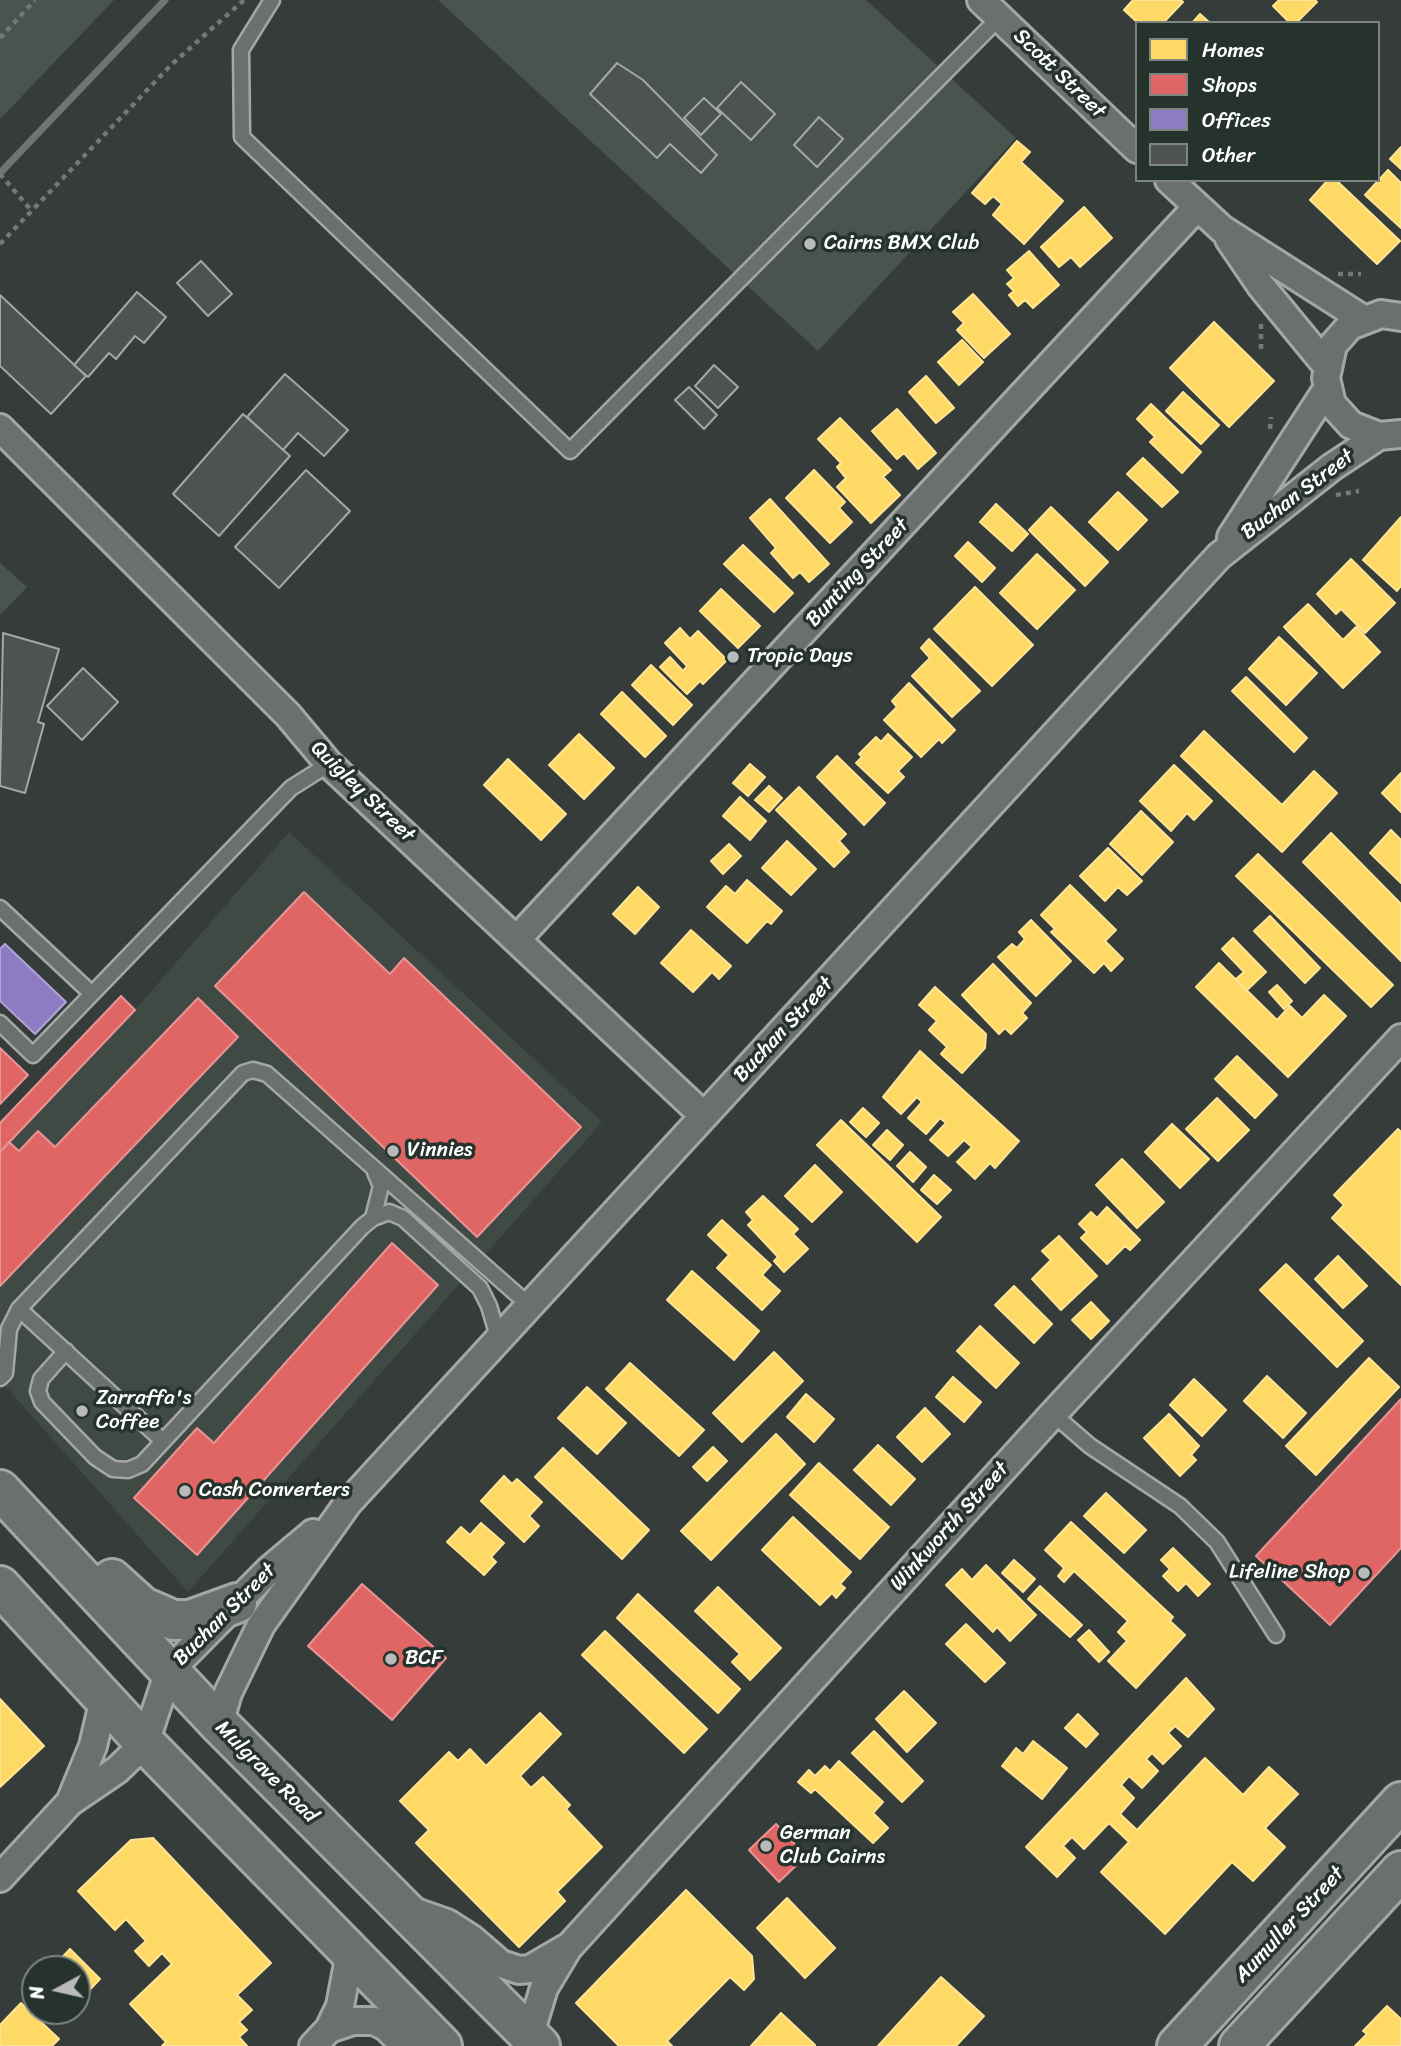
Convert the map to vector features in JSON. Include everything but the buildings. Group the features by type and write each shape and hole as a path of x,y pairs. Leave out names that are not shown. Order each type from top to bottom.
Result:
{"main road":[{"path":"1,1491 155,1615 173,1620 190,1620 237,1602"},
{"name":"Mulgrave Road","path":"1,1491 219,1724 535,2041"},
{"path":"0,1586 145,1743 442,2046"},
{"name":"Aumuller Street","path":"1177,2046 1401,1802"},
{"path":"1285,1931 1303,1944 1315,1941 1363,1889 1401,1862"},
{"path":"1239,2046 1401,1871"}],"street":[{"name":"Scott Street","path":"990,9 1135,147"},
{"path":"1171,182 1222,229 1363,319 1397,313"},
{"name":"Bunting Street","path":"518,939 1197,207"},
{"path":"1222,229 1327,377 1335,409 1360,431 1394,436"},
{"name":"Buchan Street","path":"1219,556 1327,377 1339,337 1363,319"},
{"name":"Quigley Street","path":"0,428 288,715 329,764 704,1116"},
{"name":"Buchan Street","path":"0,1878 70,1802 117,1770 145,1743 169,1671 269,1570 348,1503 1219,556 1332,467 1394,436"},
{"name":"Winkworth Street","path":"535,2041 544,1988 568,1948 1053,1414 1401,1038"},
{"name":"Buchan Street","path":"219,1724 228,1693 261,1625 348,1503"},
{"name":"Buchan Street","path":"70,1802 93,1746 104,1699"},
{"path":"399,1906 447,1923 472,1939 500,1964 519,1970 530,1969 568,1948"},
{"path":"321,2037 344,1997 350,1953"},
{"path":"321,2037 353,2021 374,2021 405,2046"}],"lane":[{"path":"272,0 242,50 242,137 570,451 990,9"},
{"path":"0,1023 33,1055 291,788 329,764"},
{"path":"0,908 90,993"},
{"path":"0,1378 5,1373 9,1329 19,1309 243,1073 253,1070 267,1074 530,1306"},
{"path":"373,1167 381,1186 373,1218"},
{"path":"66,1351 41,1379 38,1391 42,1402 95,1457 113,1469 128,1470 142,1464 373,1218 389,1212 403,1218 480,1287 499,1340"},
{"path":"19,1309 163,1441"},
{"path":"1053,1414 1090,1446 1180,1506 1217,1542 1276,1635"}],"path":[{"path":"0,38 35,0"},
{"path":"0,244 171,65 244,0"},
{"path":"0,174 31,210"}],"shaded area":[{"path":"0,0 114,0 0,119"},
{"name":"Cairns BMX Club","path":"438,0 866,0 1016,138 818,351"},
{"path":"0,563 27,587 0,615"},
{"path":"289,832 602,1122 188,1592 0,1380 0,1152 135,1010"}],"waterway":[{"path":"0,173 165,0"}],"place":[{"name":"Cairns BMX Club","path":"810,244"},
{"name":"Tropic Days","path":"733,657"},
{"name":"Vinnies","path":"393,1151"},
{"name":"Zarraffa's Coffee","path":"82,1411"},
{"name":"Cash Converters","path":"185,1491"},
{"name":"Lifeline Shop","path":"1364,1573"},
{"name":"BCF","path":"391,1659"},
{"name":"German Club Cairns","path":"766,1846"}]}
